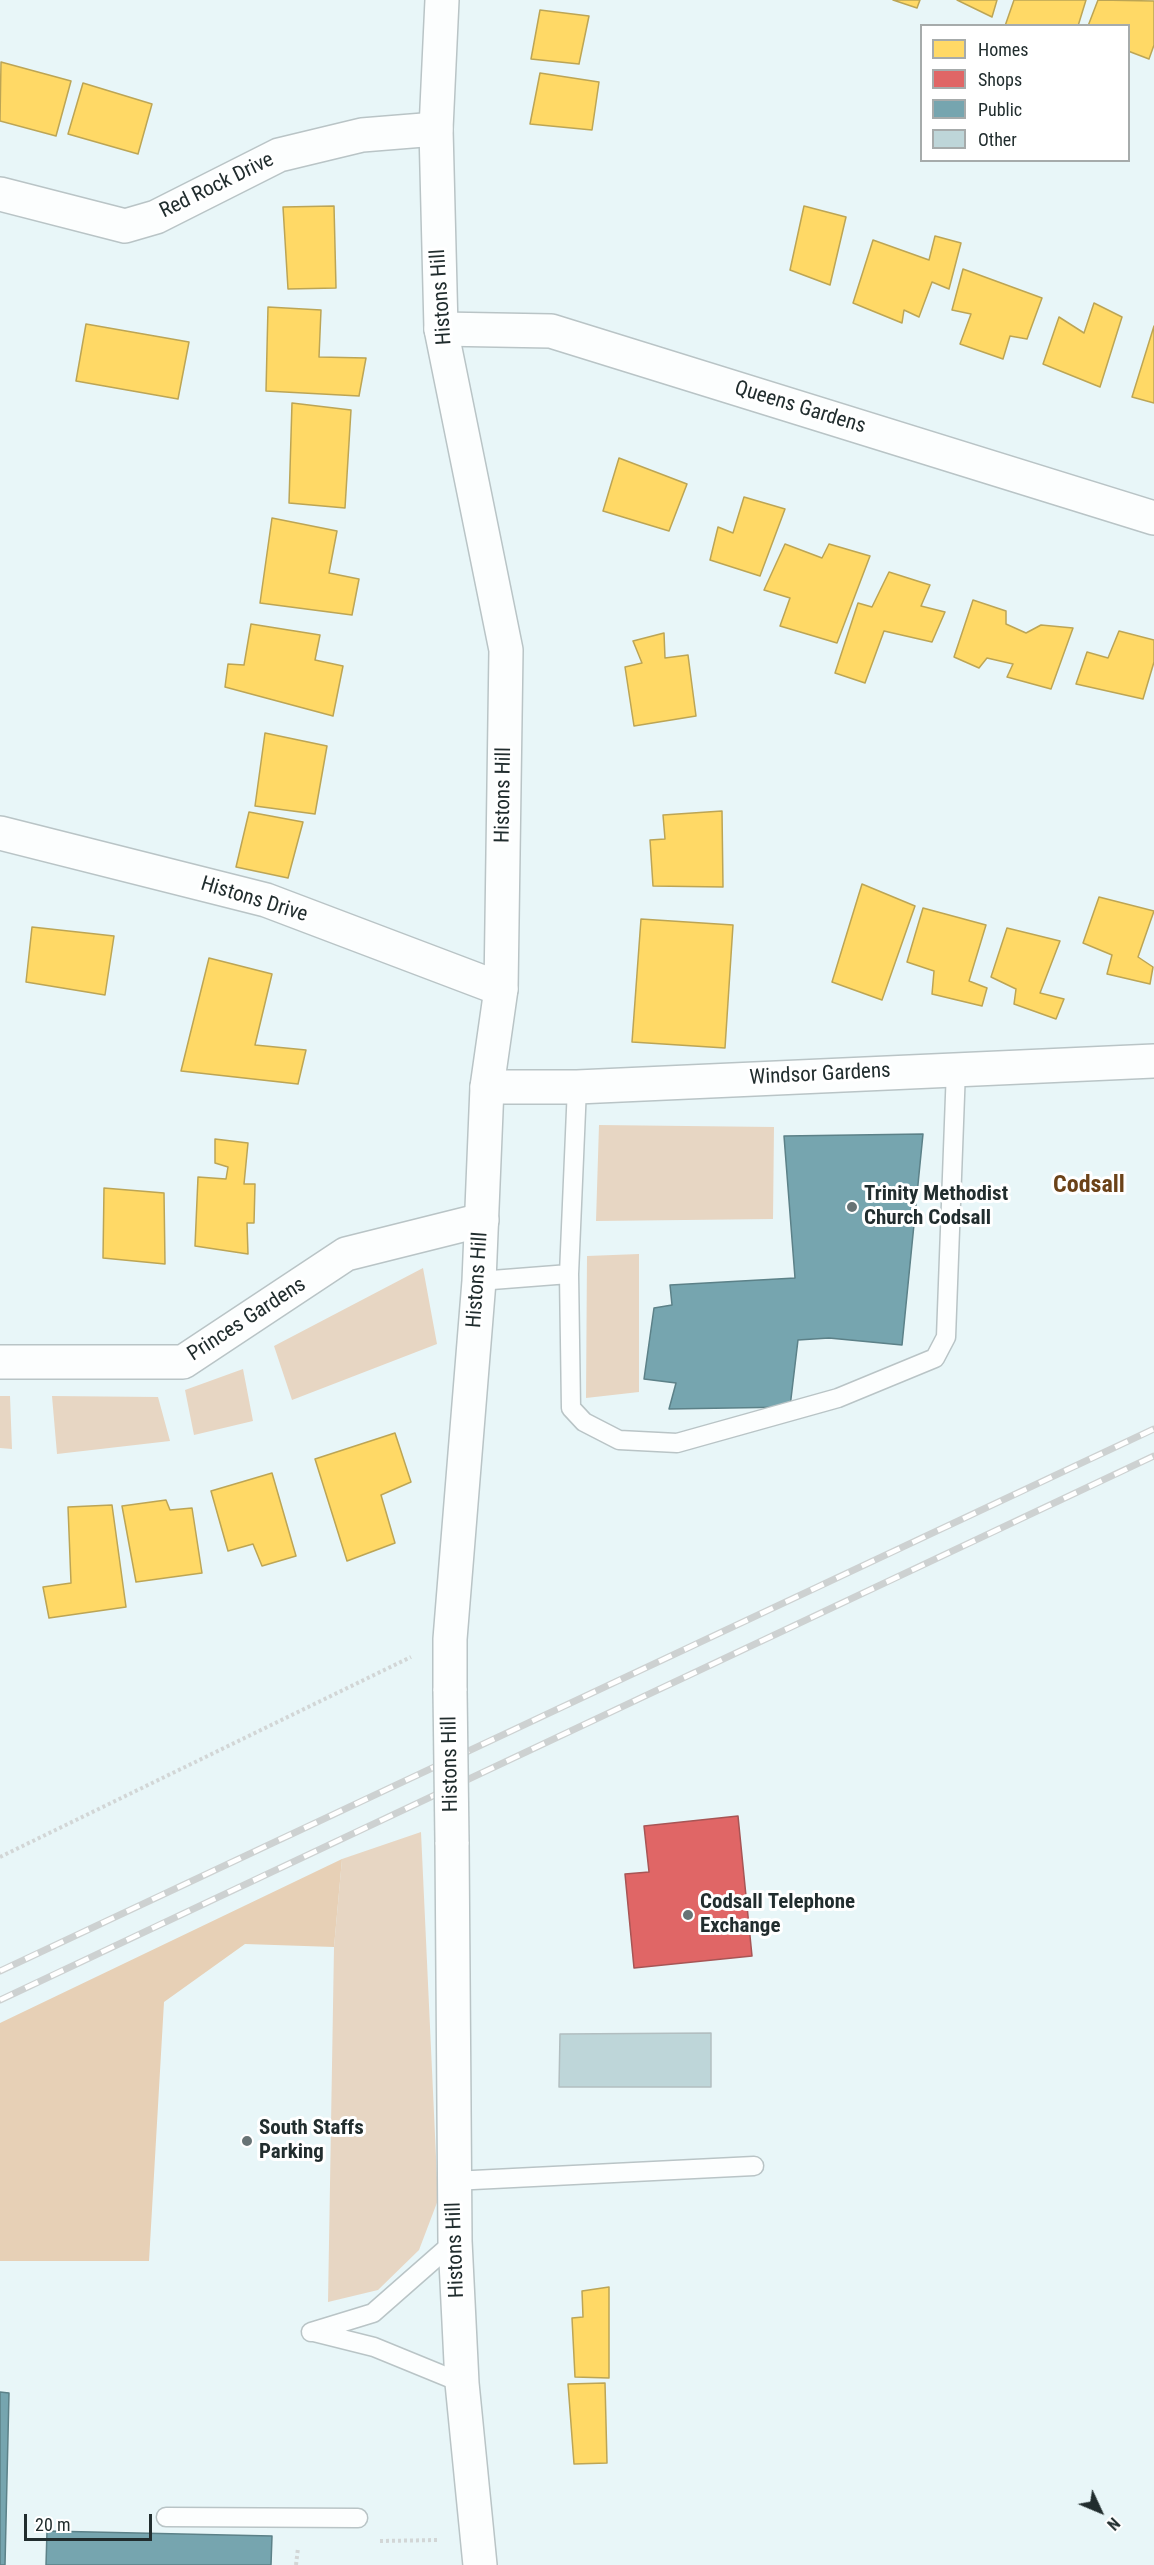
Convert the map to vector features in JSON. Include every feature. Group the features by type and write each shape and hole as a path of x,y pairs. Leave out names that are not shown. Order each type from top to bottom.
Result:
{"street":[{"name":"Histons Hill","path":"442,0 436,129 441,330 506,650 501,989 487,1087 479,1281 450,1639 453,2181 462,2384 480,2565"},
{"name":"Red Rock Drive","path":"0,194 125,226 156,216 279,155 362,135 436,129"},
{"name":"Queens Gardens","path":"441,330 551,330 1154,518"},
{"name":"Histons Drive","path":"0,833 266,900 501,989"},
{"name":"Windsor Gardens","path":"487,1087 577,1087 1154,1061"},
{"name":"Princes Gardens","path":"0,1362 183,1362 346,1254 482,1220"}],"lane":[{"path":"577,1087 569,1274 571,1408 584,1422 618,1440 677,1443 838,1398 935,1358 946,1337 956,1069"},
{"path":"479,1281 569,1274"},
{"path":"453,2181 754,2166"},
{"path":"455,2241 373,2313 311,2332 374,2347 462,2384"},
{"path":"166,2517 358,2518"}],"path":[{"path":"0,1857 450,1639"}],"shaded area":[{"path":"599,1125 774,1127 773,1219 596,1221"},
{"path":"639,1254 639,1392 586,1398 587,1256"},
{"path":"423,1268 437,1344 292,1400 274,1346"},
{"path":"243,1369 253,1421 194,1435 185,1390"},
{"path":"0,1396 10,1396 12,1449 0,1448"},
{"path":"52,1396 158,1397 170,1441 57,1454"},
{"path":"421,1832 438,2200 419,2250 378,2290 328,2302 334,1947 342,1859"},
{"path":"342,1859 334,1947 245,1944 164,2002 149,2261 0,2261 0,2023"}],"building: Homes":[{"path":"893,0 920,0 917,8"},
{"path":"957,0 997,0 992,17"},
{"path":"1014,0 1086,0 1079,24 1006,24"},
{"path":"1098,0 1154,1 1154,45 1149,59 1130,52 1130,24 1089,24"},
{"path":"540,10 589,16 579,64 531,59"},
{"path":"1,62 71,81 56,136 0,121"},
{"path":"540,73 599,82 592,130 530,124"},
{"path":"83,83 152,104 138,154 68,134"},
{"path":"334,206 336,288 288,289 283,207"},
{"path":"804,206 846,217 830,285 790,270"},
{"path":"935,236 961,243 949,289 932,282 919,317 904,310 902,323 853,303 873,240 929,260"},
{"path":"963,269 1042,298 1027,339 1010,336 1003,359 960,344 971,314 952,310"},
{"path":"1094,303 1122,317 1100,387 1043,364 1059,317 1084,333"},
{"path":"268,307 321,310 319,357 366,358 359,396 266,391"},
{"path":"86,324 189,342 178,399 76,381"},
{"path":"1154,326 1154,403 1132,397"},
{"path":"292,403 351,410 345,508 289,503"},
{"path":"619,458 687,484 669,531 603,511"},
{"path":"744,497 785,509 760,576 710,560 718,527 733,533"},
{"path":"272,518 337,531 329,573 359,579 352,615 260,603"},
{"path":"785,544 822,558 829,544 870,556 837,643 780,626 790,598 764,590"},
{"path":"889,572 930,585 921,606 945,612 932,642 884,631 865,683 835,673 858,603 872,607"},
{"path":"973,600 1006,611 1006,624 1026,633 1041,625 1073,628 1051,689 1007,677 1013,664 987,658 979,668 954,657"},
{"path":"251,624 320,635 315,660 343,666 333,716 225,687 228,664 244,665"},
{"path":"1119,631 1154,640 1154,662 1143,699 1076,684 1087,652 1108,658"},
{"path":"664,633 665,658 688,655 696,716 634,726 625,667 642,663 633,641"},
{"path":"265,733 327,746 315,814 255,806"},
{"path":"722,811 723,887 653,886 650,840 665,839 663,815"},
{"path":"249,812 303,822 288,878 236,867"},
{"path":"862,884 915,906 882,1000 832,982"},
{"path":"1099,897 1154,911 1138,957 1153,967 1150,984 1107,974 1112,955 1083,943"},
{"path":"923,908 986,925 969,981 987,988 982,1006 932,994 934,971 907,962"},
{"path":"641,919 733,925 725,1048 632,1042"},
{"path":"32,927 114,936 105,995 26,982"},
{"path":"1007,928 1060,941 1040,993 1064,999 1056,1019 1014,1004 1016,989 991,977"},
{"path":"209,958 272,974 255,1045 306,1050 298,1084 181,1071"},
{"path":"215,1139 248,1143 244,1184 255,1184 254,1223 247,1223 248,1254 195,1246 198,1177 226,1179 228,1167 215,1163"},
{"path":"104,1188 164,1193 165,1264 103,1258"},
{"path":"395,1433 411,1482 381,1495 395,1543 347,1561 315,1459"},
{"path":"272,1473 296,1556 262,1566 253,1544 228,1551 211,1491"},
{"path":"166,1500 170,1510 192,1508 202,1573 136,1582 122,1506"},
{"path":"112,1505 126,1607 49,1618 43,1587 71,1583 68,1507"},
{"path":"609,2287 609,2378 575,2377 572,2318 583,2317 582,2291"},
{"path":"605,2383 607,2463 574,2464 568,2384"}],"building: Shops":[{"name":"Codsall Telephone Exchange","path":"738,1816 752,1956 634,1968 625,1874 649,1872 644,1826"}],"building: Public":[{"name":"Trinity Methodist Church Codsall","path":"923,1134 902,1345 829,1338 798,1340 790,1407 669,1409 676,1383 644,1379 654,1308 672,1305 670,1285 795,1278 784,1136"},
{"path":"0,2392 9,2393 5,2565 0,2565"},
{"path":"47,2531 272,2536 271,2565 46,2565"}],"building: Other":[{"path":"711,2033 711,2087 559,2087 560,2034"}],"railway":[{"path":"0,1971 1154,1429"},
{"path":"0,2000 1154,1456"}],"place":[{"name":"Trinity Methodist Church Codsall","path":"852,1207"},
{"name":"Codsall Telephone Exchange","path":"688,1915"},
{"name":"South Staffs Parking","path":"247,2141"}],"district":[{"name":"Codsall","path":"1089,1186"}]}
